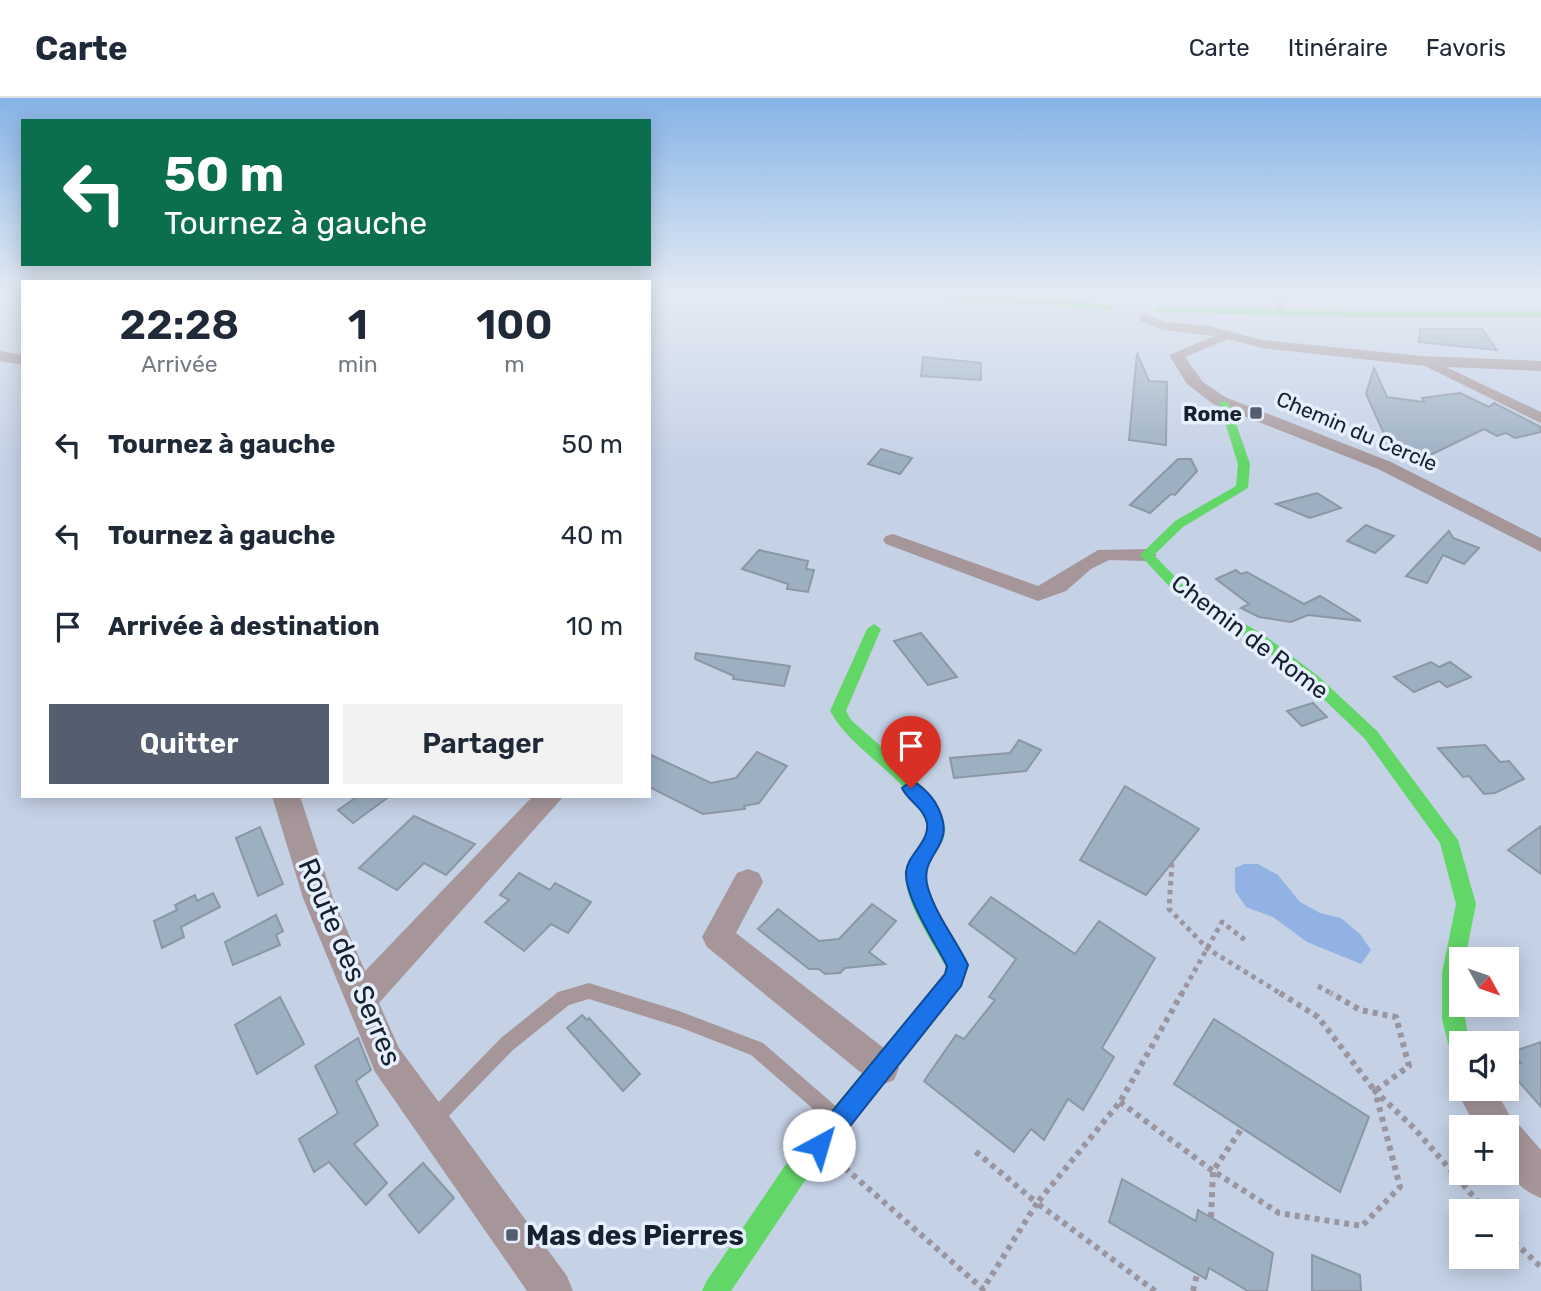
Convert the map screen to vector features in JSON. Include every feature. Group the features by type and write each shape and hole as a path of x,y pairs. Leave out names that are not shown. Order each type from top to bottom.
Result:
{"street":[{"name":"Chemin du Cercle","path":"1189,351 1177,355 1203,391 1224,403 1296,427 1390,466 1445,492 1541,546"},
{"path":"1325,351 1422,361 1541,366"},
{"path":"0,356 21,360"},
{"path":"1422,361 1541,418"},
{"name":"Chemin de Rome","path":"1224,403 1244,464 1242,488 1179,524 1147,555 1184,594 1259,638 1323,689 1371,735 1449,840 1466,904 1452,973 1456,1031"},
{"path":"893,540 1038,594 1058,586 1084,565 1105,554 1147,555"},
{"path":"715,1291 793,1176 954,979 957,965 918,890 915,871 934,837 936,823 927,804 845,724 838,711 874,629"},
{"name":"Route des Serres","path":"287,798 318,898 387,1060 552,1291"},
{"path":"361,999 548,798"},
{"path":"748,882 718,937 882,1068"},
{"path":"1519,1153 1541,1179"}],"lane":[{"path":"431,1122 507,1044 564,998 589,991 679,1019 757,1049 839,1120"},
{"path":"819,1145 837,1160"}],"path":[{"path":"1172,863 1169,909 1208,949 1318,1017 1375,1091 1415,1129 1476,1199"},
{"path":"837,1160 984,1290 1037,1203 1120,1102 1222,922 1245,940"},
{"path":"1318,986 1360,1010 1396,1017 1409,1066 1375,1091"},
{"path":"1120,1102 1213,1171 1279,1213 1362,1226 1400,1187 1375,1091"},
{"path":"1210,1217 1213,1171 1242,1128"},
{"path":"975,1151 1037,1203 1155,1291"},
{"path":"1519,1246 1541,1267"},
{"path":"1193,1291 1197,1273"}],"water":[{"path":"1244,864 1258,864 1278,875 1300,902 1320,913 1341,918 1360,934 1371,950 1361,964 1307,942 1273,917 1246,907 1235,891 1235,868"}],"building":[{"path":"1137,353 1149,381 1167,382 1166,445 1129,440"},
{"path":"923,357 981,363 981,380 921,376"},
{"path":"1374,368 1387,397 1424,402 1422,398 1460,393 1489,407 1494,403 1541,427 1541,432 1515,438 1506,433 1497,436 1484,429 1420,460 1378,443 1386,438 1366,394"},
{"path":"881,449 912,458 900,474 868,464"},
{"path":"1178,459 1191,459 1197,471 1175,495 1171,494 1150,513 1130,505"},
{"path":"1317,493 1341,508 1310,518 1276,504"},
{"path":"1366,525 1394,536 1375,553 1347,541"},
{"path":"1449,531 1453,538 1479,548 1464,564 1443,555 1427,583 1406,576"},
{"path":"759,550 808,561 806,569 814,570 808,592 787,589 788,584 742,569"},
{"path":"1236,570 1241,574 1247,572 1304,604 1320,596 1361,621 1308,615 1291,622 1259,617 1241,608 1249,604 1216,579"},
{"path":"921,633 957,677 928,685 894,641"},
{"path":"696,653 790,666 784,686 733,679 734,676 695,659"},
{"path":"1431,662 1439,667 1450,662 1471,677 1447,687 1439,681 1414,692 1394,677"},
{"path":"1313,703 1327,717 1302,726 1287,711"},
{"path":"1019,740 1041,750 1026,771 954,778 950,758 1010,753"},
{"path":"1485,745 1500,762 1509,761 1524,779 1495,793 1484,794 1469,776 1463,777 1438,748"},
{"path":"757,752 787,766 759,803 744,806 745,809 703,814 651,788 651,755 711,783 736,778"},
{"path":"1125,786 1199,829 1146,895 1080,860"},
{"path":"355,798 387,798 353,823 338,810"},
{"path":"414,816 475,844 446,875 424,863 397,890 359,868"},
{"path":"1541,826 1541,874 1508,850"},
{"path":"260,827 283,884 258,896 236,838"},
{"path":"519,873 550,890 555,883 591,902 568,933 551,924 524,951 485,922 509,900 500,895"},
{"path":"213,893 220,907 181,927 184,937 162,948 154,921 177,910 175,905 195,895 197,901"},
{"path":"991,897 1075,954 1099,921 1155,958 1102,1048 1114,1057 1083,1110 1068,1099 1044,1140 1031,1129 1014,1152 924,1081 956,1035 964,1039 995,1000 989,997 1016,959 969,924"},
{"path":"872,904 896,921 869,952 885,964 845,968 840,973 825,974 819,969 809,969 758,929 778,909 819,941 839,939"},
{"path":"276,915 283,931 276,935 280,945 233,965 225,942"},
{"path":"280,997 304,1044 257,1074 235,1025"},
{"path":"582,1015 587,1020 589,1018 640,1074 623,1091 567,1028"},
{"path":"1214,1019 1369,1117 1340,1192 1174,1084"},
{"path":"358,1038 371,1070 356,1081 378,1125 354,1144 387,1183 366,1205 329,1162 314,1172 299,1139 338,1113 315,1066"},
{"path":"1541,1042 1541,1107 1519,1082 1519,1050"},
{"path":"423,1163 454,1198 419,1233 389,1195"},
{"path":"1122,1179 1196,1221 1198,1210 1273,1253 1267,1291 1248,1291 1209,1268 1206,1279 1109,1222"},
{"path":"1312,1255 1360,1275 1361,1291 1312,1291"}],"traffic: fast":[{"path":"1224,403 1244,464 1242,488 1179,524 1147,555 1184,594 1259,638 1313,680 1371,735 1449,840 1466,904 1452,973 1456,1031"},
{"path":"715,1291 793,1176 954,979 957,966 922,904 915,878 918,862 935,836 936,824 910,786 845,724 838,711 874,629"}],"place":[{"name":"Rome","path":"1256,413"},
{"name":"Mas des Pierres","path":"512,1235"}],"route":[{"path":"819,1145 954,979 957,965 918,890 915,871 934,837 936,823 927,804 911,788"}]}
